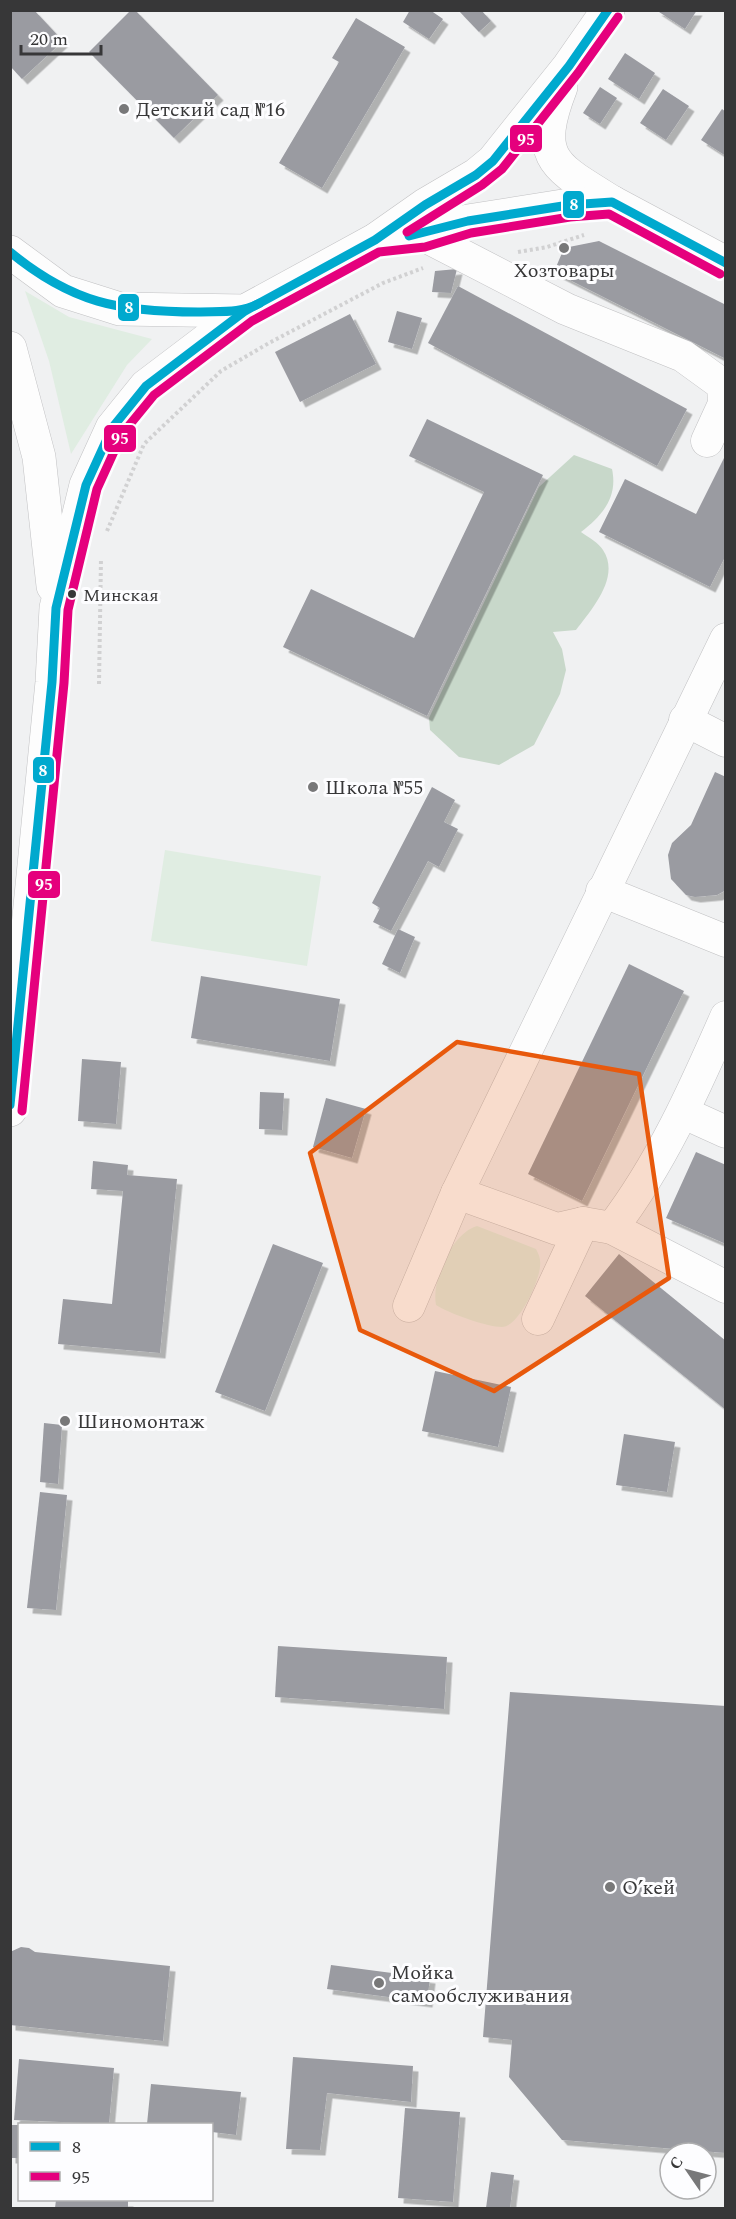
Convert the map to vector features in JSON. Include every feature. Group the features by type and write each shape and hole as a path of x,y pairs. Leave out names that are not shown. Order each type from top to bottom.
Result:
{"main road":[{"path":"56,608 86,485 112,428 146,387 245,310 375,240 425,205 476,176 493,161 569,66 608,10"},
{"path":"569,66 549,117 550,155 566,173 612,202 726,264"},
{"path":"375,240 423,235 468,221 569,205 612,202"},
{"path":"10,252 63,291 120,309 170,312 245,310"},
{"path":"10,348 39,457 56,608 52,682 10,1110"}],"lane":[{"path":"423,235 566,309 683,357 723,385 724,404 707,441"},
{"path":"409,1306 457,1193 726,639"},
{"path":"685,720 726,741"},
{"path":"602,891 726,941"},
{"path":"538,1319 598,1225 630,1204 684,1113 726,1017"},
{"path":"684,1113 726,1132"},
{"path":"457,1193 557,1229 598,1225 726,1287"}],"path":[{"path":"470,259 547,247 586,235"},
{"path":"105,536 144,444 221,371 268,343 383,283 425,267"},
{"path":"99,684 101,546"}],"highlighted area":[{"path":"457,1042 639,1074 669,1278 494,1391 360,1330 310,1153"}],"shaded area":[{"path":"25,291 69,317 152,339 127,365 71,454 49,361"},
{"path":"165,850 321,876 307,966 151,941"},
{"path":"477,1226 536,1249 540,1257 539,1274 527,1302 515,1320 502,1327 468,1319 436,1305 437,1283 445,1259 459,1238"}],"green space":[{"path":"574,455 612,469 611,497 596,519 581,532 603,550 608,560 606,582 602,593 576,630 553,632 562,649 566,670 560,694 534,745 499,765 459,757 430,730 429,718 539,487"}],"building":[{"path":"10,10 34,10 63,41 22,79 10,66"},
{"path":"131,10 135,10 218,95 174,138 89,52"},
{"path":"410,10 430,10 443,19 429,39 403,22"},
{"path":"458,10 481,10 491,21 479,32"},
{"path":"656,10 697,10 685,29"},
{"path":"356,18 405,47 322,188 279,163 339,62 332,58"},
{"path":"625,53 655,73 639,99 608,79"},
{"path":"600,87 617,98 600,124 583,113"},
{"path":"663,89 689,106 666,140 640,123"},
{"path":"722,109 726,112 726,156 701,140"},
{"path":"599,241 726,305 726,359 554,272 564,248"},
{"path":"457,269 451,293 432,292 435,271"},
{"path":"458,286 687,409 657,466 428,343"},
{"path":"397,311 422,318 412,349 388,342"},
{"path":"350,314 376,364 300,402 275,352"},
{"path":"427,419 543,475 427,716 283,647 311,589 414,638 484,492 409,456"},
{"path":"726,454 726,555 710,587 599,532 625,479 696,514"},
{"path":"715,772 726,777 726,890 717,895 695,897 686,895 671,879 668,855 672,843 691,825"},
{"path":"432,787 455,800 444,822 458,829 439,867 428,861 391,931 373,922 380,908 372,903"},
{"path":"398,929 415,937 400,973 382,964"},
{"path":"629,964 684,991 582,1201 528,1174"},
{"path":"201,976 340,999 330,1061 191,1038"},
{"path":"82,1059 121,1062 116,1124 78,1121"},
{"path":"260,1092 284,1093 282,1130 259,1129"},
{"path":"326,1098 366,1109 352,1158 313,1147"},
{"path":"696,1152 726,1165 726,1244 666,1218"},
{"path":"93,1161 128,1165 127,1175 177,1179 160,1353 58,1344 63,1299 112,1304 123,1191 91,1189"},
{"path":"273,1244 323,1263 265,1411 215,1392"},
{"path":"619,1254 726,1341 726,1410 585,1296"},
{"path":"435,1371 511,1387 498,1447 422,1431"},
{"path":"44,1423 62,1425 58,1484 40,1482"},
{"path":"624,1434 675,1442 667,1492 616,1485"},
{"path":"40,1492 67,1495 56,1610 27,1608"},
{"path":"278,1646 447,1657 444,1709 275,1697"},
{"name":"О’кей","path":"510,1692 726,1706 726,2153 718,2152 718,2141 658,2141 658,2148 562,2140 509,2077 512,2040 483,2037"},
{"path":"21,1947 35,1952 170,1966 163,2041 10,2025 10,1952"},
{"name":"Мойка самообслуживания","path":"331,1965 430,1978 427,2002 327,1989"},
{"path":"293,2057 413,2066 411,2102 327,2093 320,2150 286,2149"},
{"path":"19,2059 114,2068 109,2123 14,2120"},
{"path":"151,2084 241,2092 236,2135 213,2132 213,2123 147,2123"},
{"path":"405,2108 460,2112 453,2202 398,2198"},
{"path":"10,2125 18,2125 18,2158 10,2158"},
{"path":"491,2172 514,2175 510,2208 486,2208"},
{"path":"56,2201 128,2201 128,2208 55,2208"}],"transit line":[{"name":"8","path":"10,1105 52,682 56,608 86,485 112,428 146,386 245,311 375,240 425,205 476,175 493,161 569,66 608,10"},
{"name":"95","path":"407,232 482,185 502,169 578,73 618,17"},
{"name":"8","path":"409,236 468,221 569,205 612,202 726,263"},
{"name":"95","path":"22,1111 64,683 68,610 97,489 122,434 154,395 252,321 379,252 425,247 471,233 570,217 609,214 720,274"},
{"name":"8","path":"10,252 54,283 98,301 120,306 170,312 222,312 245,309 260,303"}],"place":[{"name":"Детский сад №16","path":"124,109"},
{"name":"Хозтовары","path":"564,248"},
{"name":"Минская","path":"72,594"},
{"name":"Школа №55","path":"313,787"},
{"name":"Шиномонтаж","path":"65,1421"},
{"name":"О’кей","path":"610,1887"},
{"name":"Мойка самообслуживания","path":"379,1983"}]}
